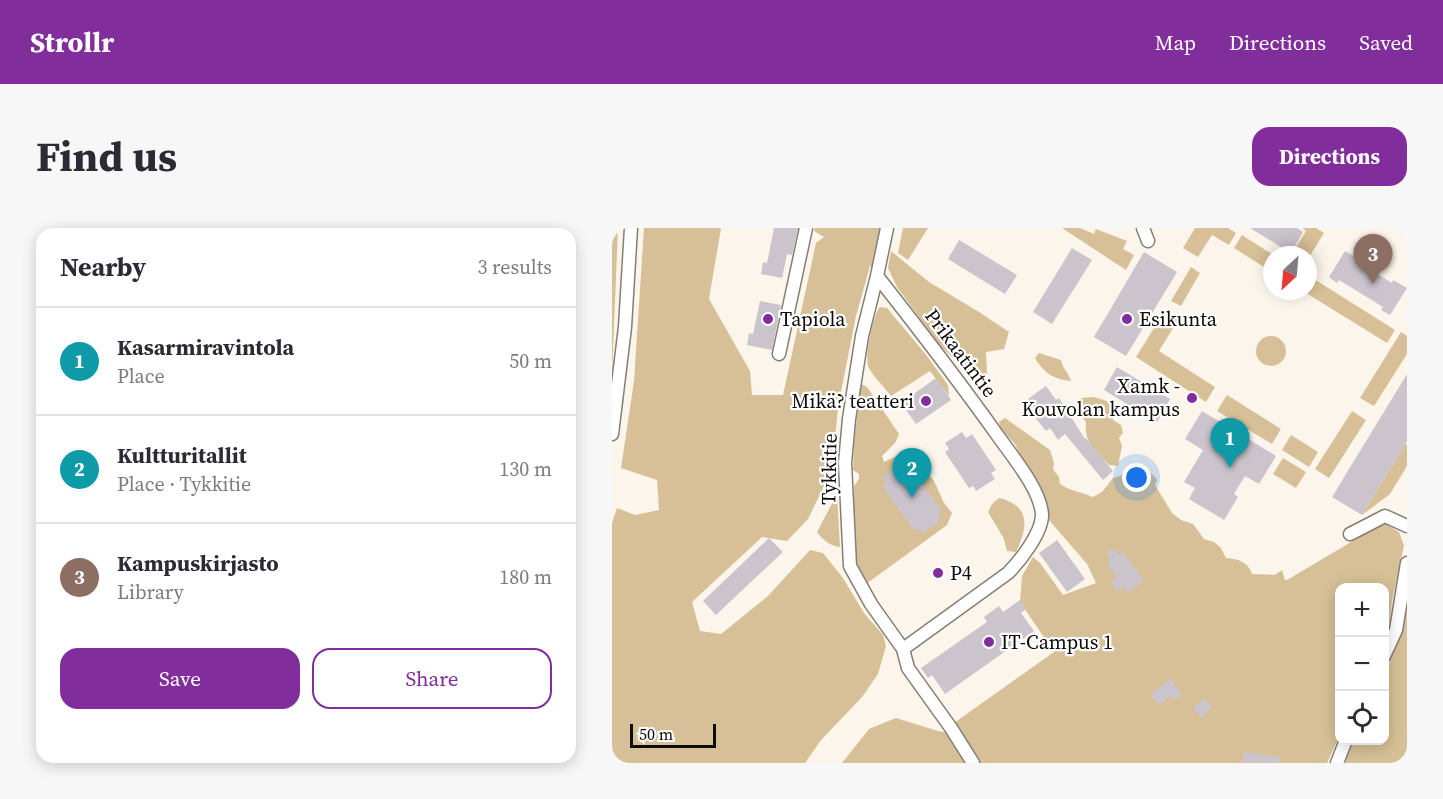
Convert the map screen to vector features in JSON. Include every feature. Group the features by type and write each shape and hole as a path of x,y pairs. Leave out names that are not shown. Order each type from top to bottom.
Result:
{"street":[{"path":"612,434 625,327 631,228"},
{"path":"779,354 806,228"},
{"path":"877,276 887,228"},
{"path":"1143,228 1148,241"},
{"name":"Prikaatintie","path":"877,276 959,380 1024,474 1038,499 1042,516 1038,529 1020,561 1008,573 903,649"},
{"name":"Tykkitie","path":"877,276 862,336 848,430 845,463 850,566 871,604 903,649 908,668 973,763"},
{"path":"1350,534 1385,516 1407,526"},
{"path":"1389,645 1396,630 1407,562"},
{"path":"1337,763 1344,745"}],"shaded area":[{"path":"612,228 618,228 612,375"},
{"path":"644,228 721,228 709,299 750,371 752,395 783,395 816,243 824,237 814,231 815,228 880,228 872,267 870,266 856,316 838,407 833,460 824,486 808,519 787,541 762,537 692,602 700,631 721,634 768,596 810,550 823,553 843,578 864,613 883,635 886,646 878,674 862,697 821,740 805,763 612,763 612,523 617,508 635,515 659,510 657,480 621,468 634,381"},
{"path":"903,228 928,228 908,260 898,253"},
{"path":"1062,228 1080,228 1094,234 1096,229 1127,241 1123,249 1134,255 1126,270"},
{"path":"1195,228 1228,228 1236,233 1229,245 1212,235 1198,257 1183,248"},
{"path":"1302,228 1316,228 1324,233 1316,246 1297,246 1306,231"},
{"path":"1242,235 1263,249 1263,266 1234,248"},
{"path":"891,251 929,282 1009,332 1004,349 986,352 987,375 983,378 964,368 940,346 897,287 888,268"},
{"path":"1191,267 1200,273 1181,306 1171,301"},
{"path":"1317,281 1395,330 1387,343 1317,300"},
{"path":"880,307 887,308 927,356 948,385 949,396 930,371 891,396 875,377 867,361 872,326"},
{"path":"1164,312 1178,320 1159,351 1215,387 1206,402 1136,357"},
{"path":"1401,332 1407,336 1407,354 1374,406 1360,398"},
{"path":"1271,336 1282,340 1286,351 1282,362 1271,366 1260,362 1256,351 1260,340"},
{"path":"1039,353 1061,360 1071,381 1054,377 1042,368 1035,358"},
{"path":"861,384 867,387 899,434 895,443 882,456 884,462 903,453 912,453 934,481 944,503 952,513 947,525 866,584 857,562 854,537 854,486 859,479 859,474 853,470 854,442"},
{"path":"1227,395 1281,429 1272,444 1217,411"},
{"path":"1094,397 1107,401 1114,411 1113,420 1121,425 1123,433 1119,438 1122,446 1118,466 1109,465 1092,446 1087,436 1086,422 1080,413 1079,405 1081,398"},
{"path":"1352,411 1366,420 1329,478 1315,469"},
{"path":"1005,418 1050,450 1054,463 1053,469 1059,477 1060,484 1093,497 1102,492 1113,478 1120,476 1132,464 1140,464 1157,480 1155,485 1172,513 1181,520 1193,524 1204,539 1214,542 1221,548 1226,558 1239,560 1252,574 1275,575 1282,570 1287,580 1351,542 1381,521 1399,532 1404,546 1392,601 1389,630 1389,583 1335,583 1335,745 1327,763 980,763 954,723 1054,652 1020,602 1022,576 1033,557 1063,595 1096,583 1087,564 1049,520 1045,496 1038,488 1036,478 1029,473 1015,444 1000,428 999,422"},
{"path":"1291,435 1318,452 1309,467 1282,450"},
{"path":"1405,444 1407,445 1407,466 1390,494 1362,515"},
{"path":"1283,458 1306,472 1296,488 1273,474"},
{"path":"837,494 840,547 827,542 817,532"},
{"path":"999,498 1017,506 1022,512 1023,534 1016,552 1007,551 1004,539 988,512"},
{"path":"1407,573 1407,763 1346,763 1350,745 1389,745 1389,662 1400,632"},
{"path":"896,718 950,733 967,763 842,763 869,729"}],"building":[{"path":"774,228 798,228 792,255 787,254 782,278 761,274 763,262 767,263"},
{"path":"1250,228 1297,228 1303,232 1295,246 1280,246"},
{"path":"959,240 1017,275 1005,294 948,259"},
{"path":"1072,248 1092,260 1052,324 1033,312"},
{"path":"1345,251 1357,258 1355,260 1392,283 1393,280 1407,288 1390,315 1381,310 1383,307 1339,280 1337,283 1329,277"},
{"name":"Esikunta","path":"1144,252 1177,272 1126,356 1094,337"},
{"name":"Tapiola","path":"760,301 781,305 772,350 747,345 749,333 753,334"},
{"path":"1117,367 1170,399 1157,422 1104,390"},
{"path":"1407,374 1407,441 1362,515 1332,497"},
{"name":"Mikä? teatteri","path":"936,378 951,400 916,424 901,403"},
{"path":"1046,386 1056,400 1059,398 1085,439 1113,471 1103,480 1065,434 1058,440 1050,428 1046,431 1034,416 1038,413 1028,399"},
{"path":"1202,411 1276,456 1259,484 1245,476 1234,494 1238,497 1224,520 1189,499 1195,488 1184,482 1203,450 1185,439"},
{"path":"962,432 966,438 972,434 996,470 991,473 995,479 976,491 973,486 969,488 945,452 949,449 945,443"},
{"path":"902,464 906,468 910,466 942,512 937,515 941,520 922,533 918,528 914,531 882,485 887,482 883,477"},
{"path":"769,538 783,552 716,615 703,601"},
{"path":"1057,540 1085,579 1067,592 1039,553"},
{"path":"1114,548 1119,555 1123,552 1144,581 1128,593 1124,586 1117,591 1111,582 1117,577 1107,564 1111,561 1106,554"},
{"name":"IT-Campus 1","path":"1020,600 1026,609 1021,613 1034,631 945,694 932,675 928,678 921,668 987,622 984,617 999,606 1003,612"},
{"path":"1170,679 1182,694 1174,700 1171,696 1159,705 1150,695"},
{"path":"1205,698 1212,707 1201,718 1193,708"},
{"path":"1244,752 1280,757 1279,763 1243,763"}],"place":[{"name":"Kampuskirjasto","path":"1373,284"},
{"name":"Tapiola","path":"768,319"},
{"name":"Esikunta","path":"1127,319"},
{"name":"Xamk - Kouvolan kampus","path":"1192,398"},
{"name":"Mikä? teatteri","path":"926,401"},
{"name":"Kasarmiravintola","path":"1230,468"},
{"name":"Kultturitallit","path":"912,498"},
{"name":"P4","path":"938,573"},
{"name":"IT-Campus 1","path":"989,642"}]}
